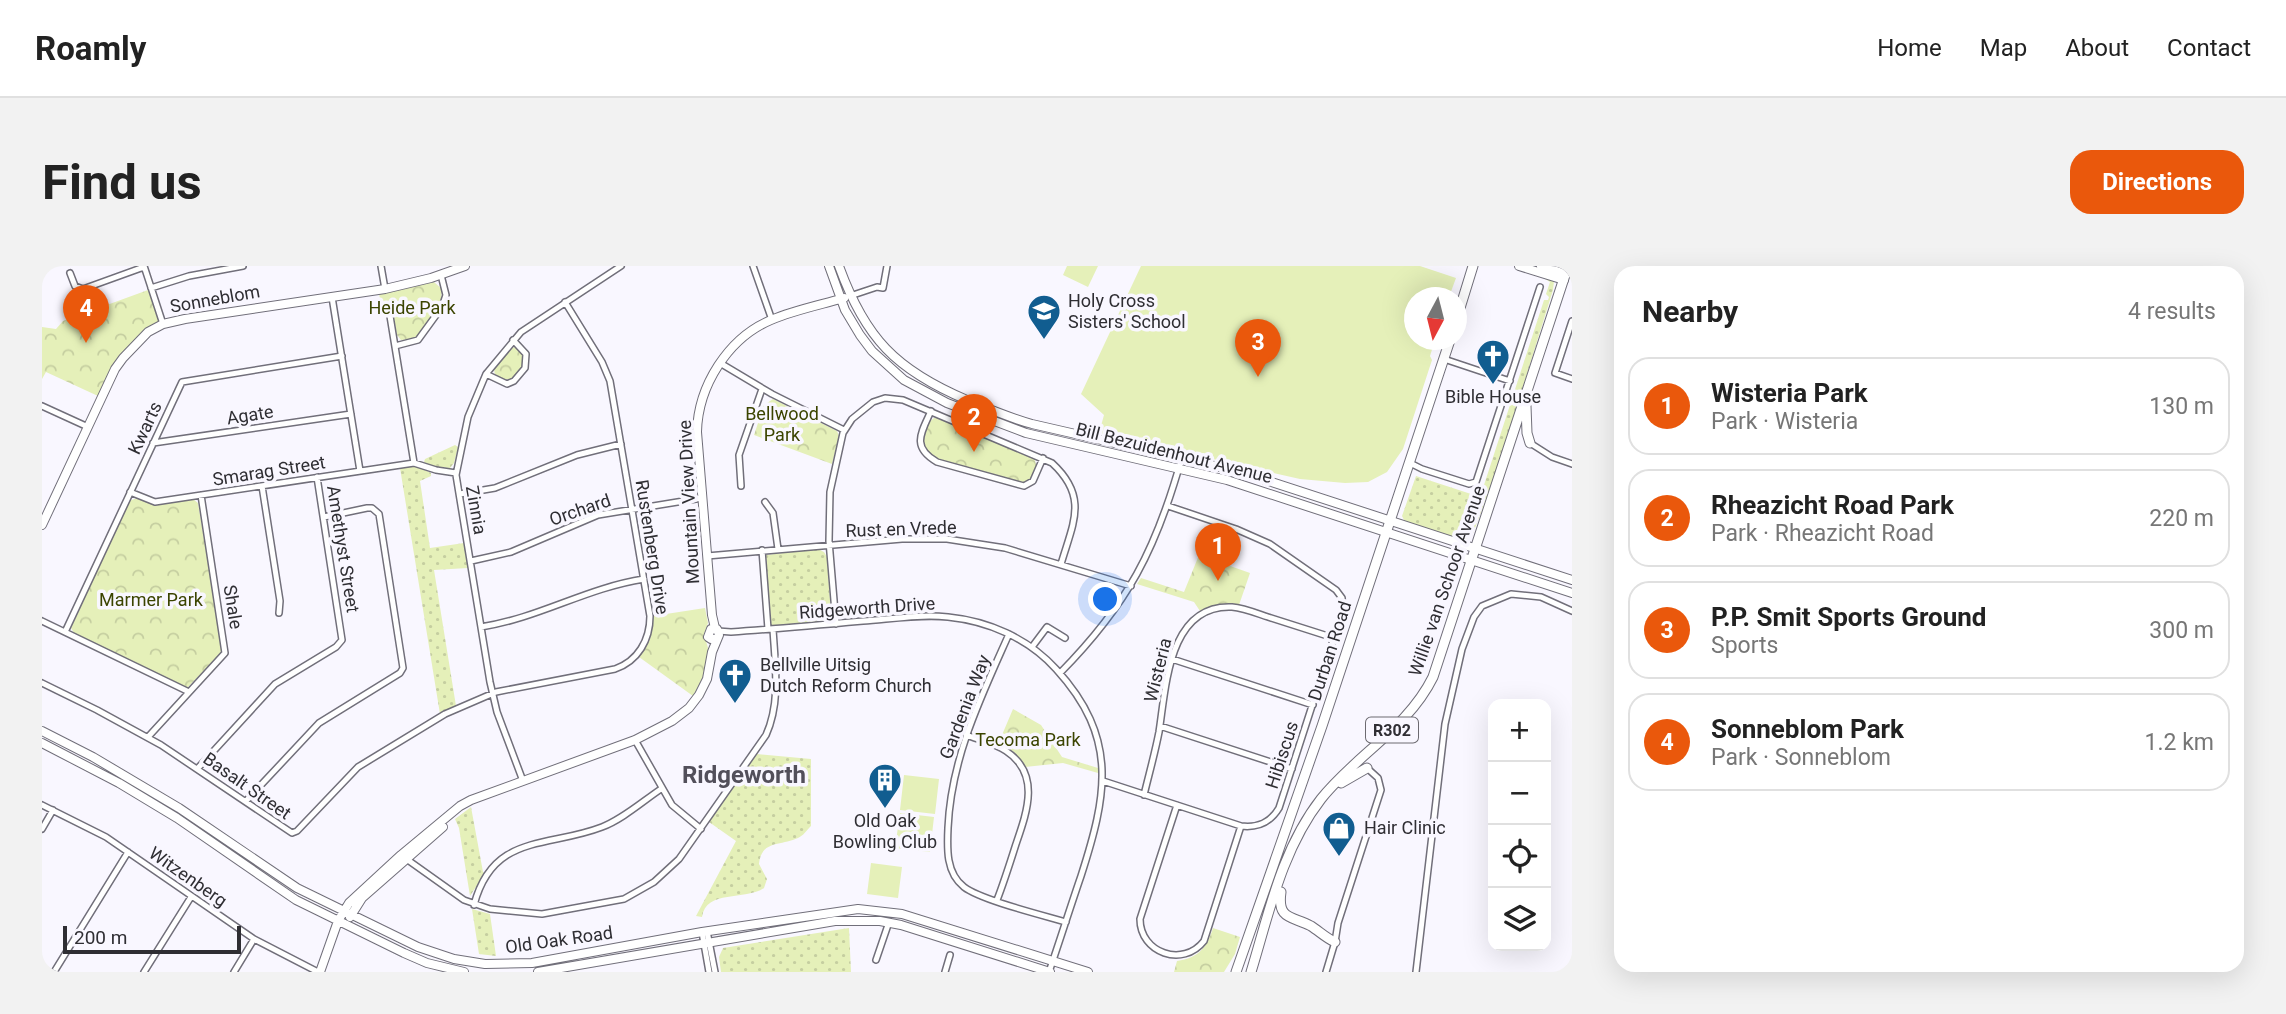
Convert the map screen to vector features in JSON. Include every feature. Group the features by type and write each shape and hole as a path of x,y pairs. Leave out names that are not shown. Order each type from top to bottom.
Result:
{"main road":[{"name":"Sonneblom","path":"42,525 115,369 142,337 163,324 385,289 465,266"},
{"name":"Bill Bezuidenhout Avenue","path":"829,266 840,299 860,335 883,363 904,380 934,398 1013,430 1227,480 1572,593"},
{"name":"Bill Bezuidenhout Avenue","path":"839,266 850,296 869,329 886,350 914,374 938,388 1019,420 1182,457 1264,479 1572,580"},
{"path":"1467,287 1473,266"},
{"path":"1519,266 1545,268 1568,276"},
{"name":"Willie van Schoor Avenue","path":"1284,866 1296,837 1323,797 1384,740 1430,683 1568,276"},
{"name":"Mountain View Drive","path":"319,972 351,900 481,797 635,740 672,721 689,708 703,687 714,634 697,432 699,412 708,383 720,363 744,337 772,320 850,296"},
{"name":"Durban Road","path":"1236,972 1447,350"},
{"path":"1525,398 1530,443"},
{"name":"Old Oak Road","path":"42,731 93,757 179,808 280,877 347,913 435,954 485,964 532,963 843,909 871,909 902,914 1088,972"},
{"path":"42,743 143,797 286,894 340,925 427,963 464,972"},
{"path":"1323,797 1367,768"},
{"path":"1284,866 1281,910 1289,918 1312,927 1335,942"},
{"name":"R302","path":"1251,972 1284,866"},
{"name":"Old Oak Road","path":"538,972 835,921 858,920 889,922 1049,972"}],"street":[{"path":"151,288 189,276 243,266"},
{"path":"381,266 385,289"},
{"name":"Zinnia","path":"523,781 492,694 456,473 468,417 486,374 513,340 527,327 621,266"},
{"path":"753,266 772,320"},
{"path":"850,296 884,288 887,266"},
{"path":"71,273 75,286 83,289 144,267 163,324"},
{"path":"395,346 418,340 442,307 446,295 441,275"},
{"path":"1410,463 1469,484 1474,483 1540,287"},
{"path":"332,297 360,471"},
{"name":"Rustenberg Drive","path":"492,694 615,669 631,661 644,646 649,628 650,616 609,376 565,302"},
{"path":"390,316 414,463 430,469 456,473"},
{"path":"1572,321 1555,373 1572,379"},
{"path":"486,374 507,384 514,381 526,368 526,354 513,340"},
{"name":"Kwarts","path":"65,632 182,382 342,356"},
{"path":"1444,359 1510,381"},
{"path":"720,363 762,389 844,430"},
{"path":"741,486 738,455 762,389"},
{"path":"836,624 830,545 830,484 844,430 852,419 881,399 899,398 1043,458 1061,471 1073,490 1076,514 1060,564"},
{"path":"42,406 88,428"},
{"path":"931,411 920,434 920,443 926,455 937,461 1024,486 1033,481 1043,458"},
{"name":"Agate","path":"153,443 351,414"},
{"path":"1530,443 1552,457 1572,464"},
{"path":"460,494 495,488 577,455 621,444"},
{"path":"1060,673 1087,646 1132,586 1168,506 1182,457"},
{"name":"Smarag Street","path":"130,492 155,502 414,463"},
{"name":"Amethyst Street","path":"198,768 275,684 336,647 342,639 317,477"},
{"path":"262,486 280,601 279,613"},
{"name":"Shale","path":"148,737 223,655 225,649 201,495"},
{"name":"Orchard","path":"471,561 511,552 598,515 702,498"},
{"path":"765,502 773,513 778,549"},
{"name":"Hibiscus","path":"1168,506 1236,529 1270,544 1336,590 1344,606 1279,808 1274,816 1262,825 1241,826"},
{"path":"246,801 313,728 400,673 403,667 379,514 372,508 324,517"},
{"name":"Rust en Vrede","path":"707,556 902,539 947,539 1005,548 1132,586"},
{"path":"404,857 452,893 474,905 538,914 624,899 647,887 672,868 756,750 770,725 777,683 762,551"},
{"path":"481,627 520,620 604,587 644,579"},
{"path":"1416,972 1445,724 1460,654 1472,621 1480,607 1511,594 1541,597 1572,611"},
{"name":"Wisteria","path":"1144,795 1172,659 1187,626 1204,613 1222,607 1241,608 1334,638"},
{"name":"Ridgeworth Drive","path":"714,634 913,617 945,617 976,622 1009,634 1032,647 1060,673 1081,700 1093,726 1103,781 1096,829 1049,972"},
{"path":"42,621 189,692"},
{"path":"1032,647 1047,627 1065,638"},
{"name":"Gardenia Way","path":"1009,634 966,735 950,799 948,860 954,875 965,888 1066,922"},
{"path":"1172,659 1313,705"},
{"name":"Basalt Street","path":"42,683 148,737 198,768 288,833 296,832 358,767 445,714 492,694"},
{"path":"1160,726 1292,769"},
{"path":"966,735 1010,754 1022,768 1029,786 1028,806 998,900"},
{"path":"635,740 661,789 676,810 701,829"},
{"path":"1326,972 1338,923 1381,790 1378,778 1367,768"},
{"path":"1103,781 1241,826 1204,941 1187,954 1166,954 1152,947 1145,939 1140,919 1177,806"},
{"path":"474,905 477,893 491,870 509,852 526,845 603,826 661,789"},
{"name":"Witzenberg","path":"42,805 106,837 254,939 319,972"},
{"path":"42,829 53,810"},
{"path":"54,972 128,852"},
{"path":"144,972 191,897"},
{"path":"876,960 889,922"},
{"path":"705,932 709,972"},
{"path":"234,972 254,939"},
{"path":"706,943 715,972"},
{"path":"945,972 950,954"}],"green space":[{"path":"1067,266 1098,266 1088,287 1063,275"},
{"path":"1141,266 1420,266 1456,278 1453,287 1404,287 1404,350 1432,350 1432,360 1403,449 1387,472 1368,482 1300,479 1099,433 1104,415 1081,394"},
{"path":"1542,277 1554,281 1553,290 1498,467 1472,536 1462,541 1405,522 1402,516 1416,476 1471,494 1482,489 1544,300 1549,297 1546,294 1550,282"},
{"name":"Heide Park","path":"434,282 442,289 441,301 418,336 401,340 397,335 393,312 383,314 379,294"},
{"path":"148,290 159,321 122,354 98,396 46,372 42,379 42,327 56,329 63,321"},
{"path":"516,347 523,354 523,366 512,379 502,379 495,375 494,369 511,348"},
{"name":"Bellwood Park","path":"773,399 837,431 839,436 832,464 754,435 764,405"},
{"path":"934,418 940,418 1034,457 1037,468 1030,480 1021,483 936,458 928,453 922,442 928,423"},
{"path":"455,445 458,447 450,468 433,467 424,462 425,459"},
{"path":"416,466 431,473 431,476 420,481 430,548 464,543 468,568 434,570 456,706 440,714 400,468"},
{"name":"Marmer Park","path":"137,498 154,505 193,499 198,503 222,647 220,654 188,687 183,687 74,633 71,628 129,501"},
{"path":"818,549 827,557 831,614 824,621 771,626 766,555"},
{"path":"1199,555 1250,573 1239,605 1219,605 1200,611 1194,602 1137,584 1141,578 1184,592"},
{"path":"705,608 708,623 704,634 708,648 707,659 704,675 693,696 639,657 650,639 653,616"},
{"name":"Tecoma Park","path":"1013,709 1041,725 1062,757 1098,768 1098,773 1063,763 1025,767 1015,753 999,742"},
{"path":"757,754 811,759 811,826 800,837 773,845 764,851 759,864 767,879 764,888 718,899 705,908 702,917 696,916 736,841 709,822"},
{"path":"904,775 939,779 935,814 900,810"},
{"path":"471,807 485,873 470,896 459,828 455,819"},
{"path":"900,813 934,817 930,852 895,848"},
{"path":"871,863 902,867 898,898 867,894"},
{"path":"472,909 490,914 496,956 479,954"},
{"path":"849,928 851,972 721,972 719,957 723,948"},
{"path":"1213,928 1240,937 1235,954 1224,972 1174,972 1177,961 1191,957 1201,950"}],"place":[{"name":"Holy Cross Sisters' School","path":"1044,341"},
{"name":"Sonneblom Park","path":"86,343"},
{"name":"P.P. Smit Sports Ground","path":"1258,377"},
{"name":"Bible House","path":"1493,386"},
{"name":"Rheazicht Road Park","path":"974,452"},
{"name":"Wisteria Park","path":"1218,581"},
{"name":"Bellville Uitsig Dutch Reform Church","path":"735,705"},
{"name":"Old Oak Bowling Club","path":"885,810"},
{"name":"Hair Clinic","path":"1339,858"}],"district":[{"name":"Ridgeworth","path":"744,775"}]}
